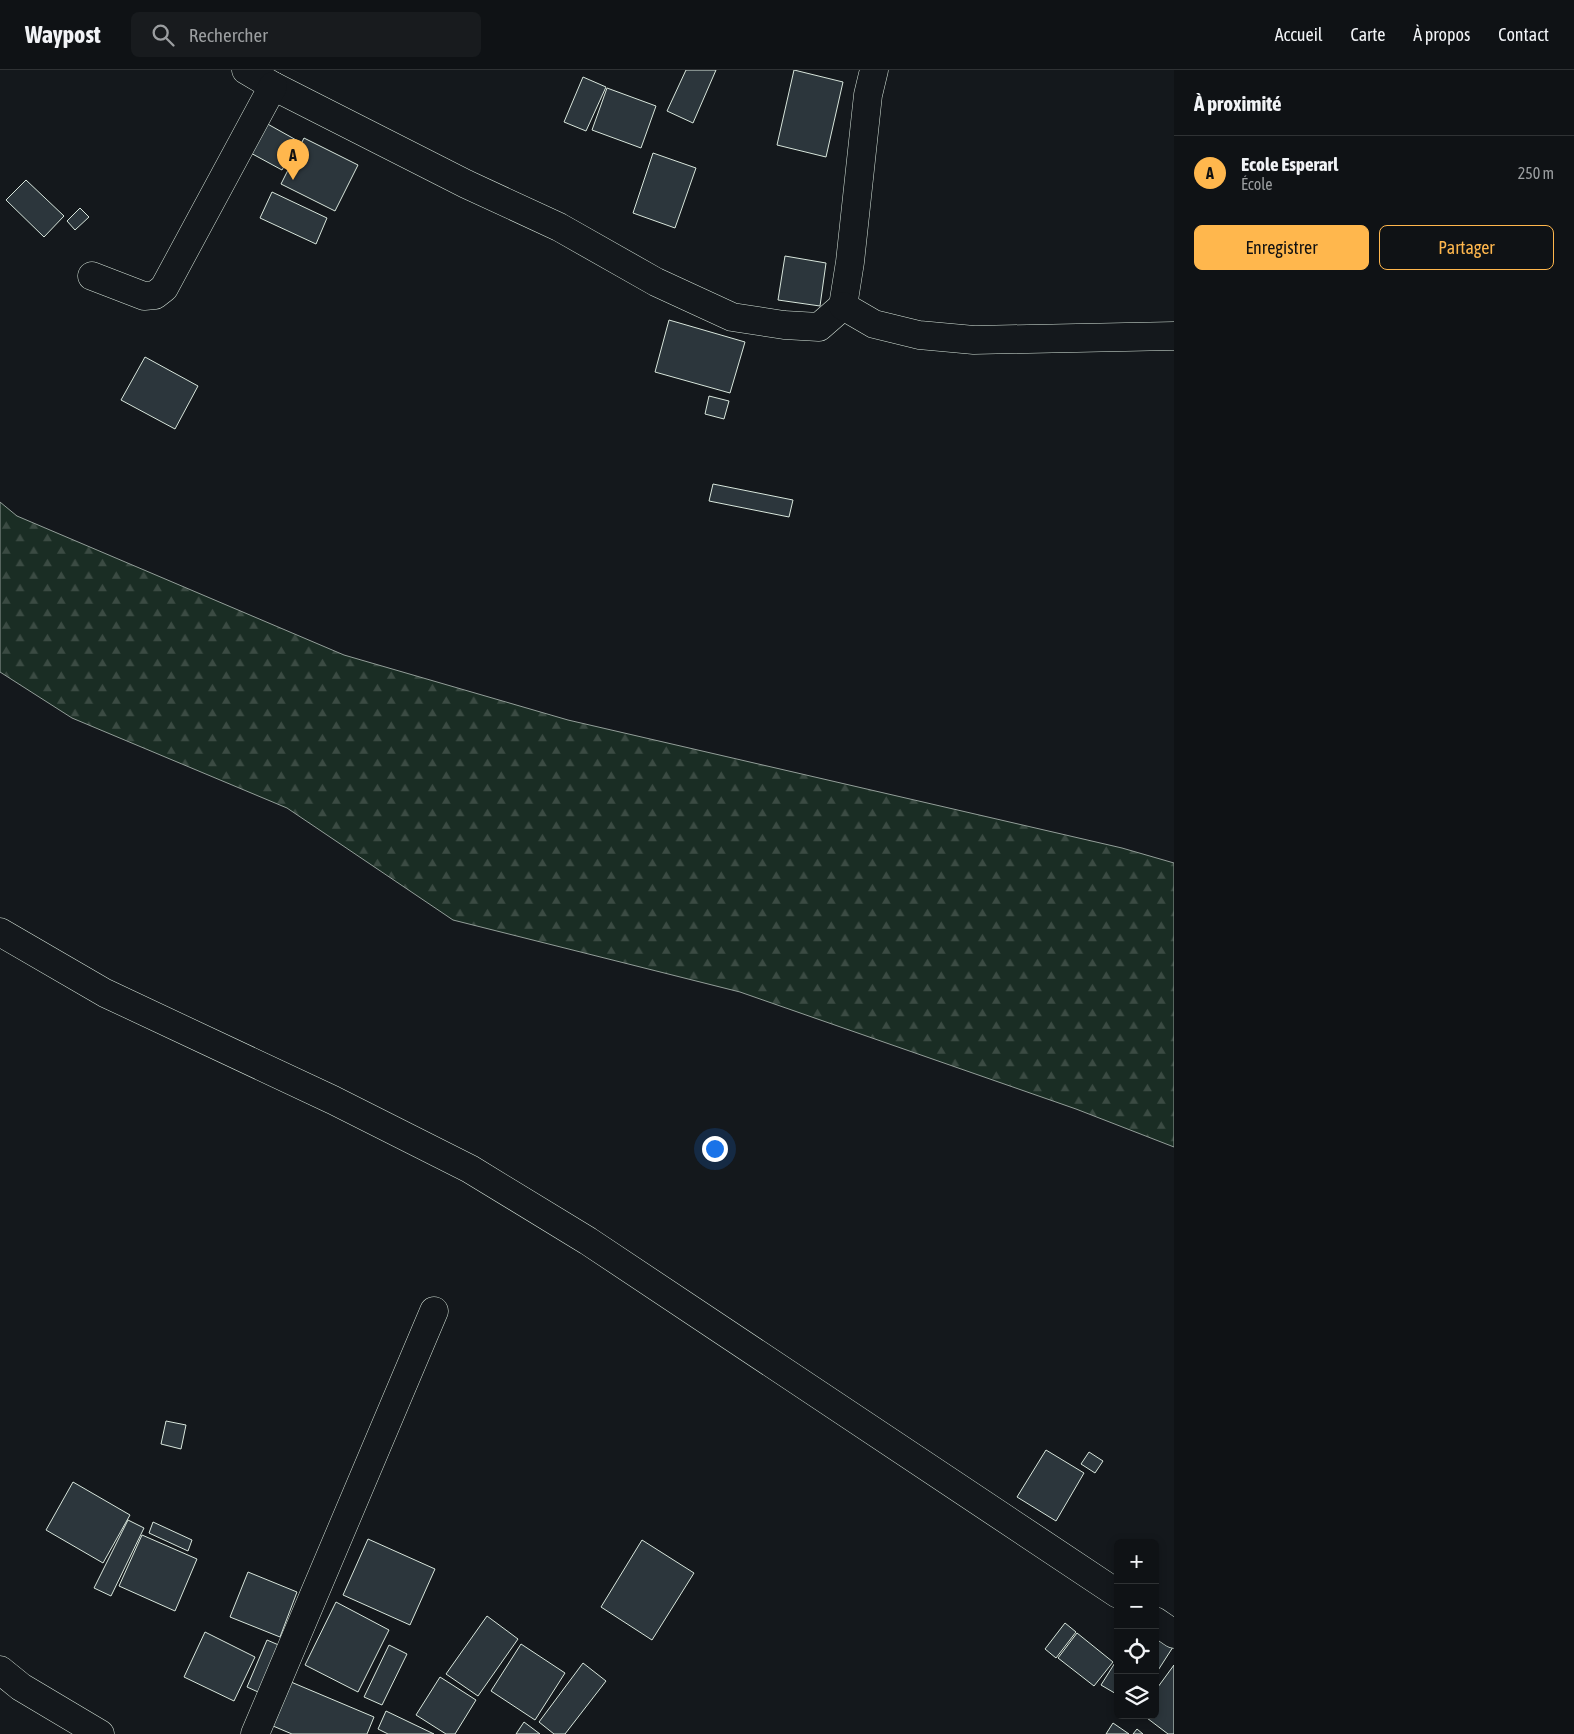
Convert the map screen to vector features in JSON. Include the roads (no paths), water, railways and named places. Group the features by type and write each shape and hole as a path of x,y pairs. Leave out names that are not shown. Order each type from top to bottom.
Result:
{"street":[{"path":"246,70 273,86 466,184 559,227 656,282 732,317 784,325 819,327 843,306 850,262 868,95 874,70"},
{"path":"92,276 144,296 154,295 164,288 273,86"},
{"path":"843,306 874,324 920,335 974,340 1174,336"},
{"path":"0,932 105,993 333,1100 470,1169 588,1241 1114,1591"},
{"path":"255,1734 434,1311"},
{"path":"1159,1624 1174,1634"},
{"path":"0,1670 21,1687 100,1734"}],"place":[{"name":"Ecole Esperarl","path":"293,180"}]}
